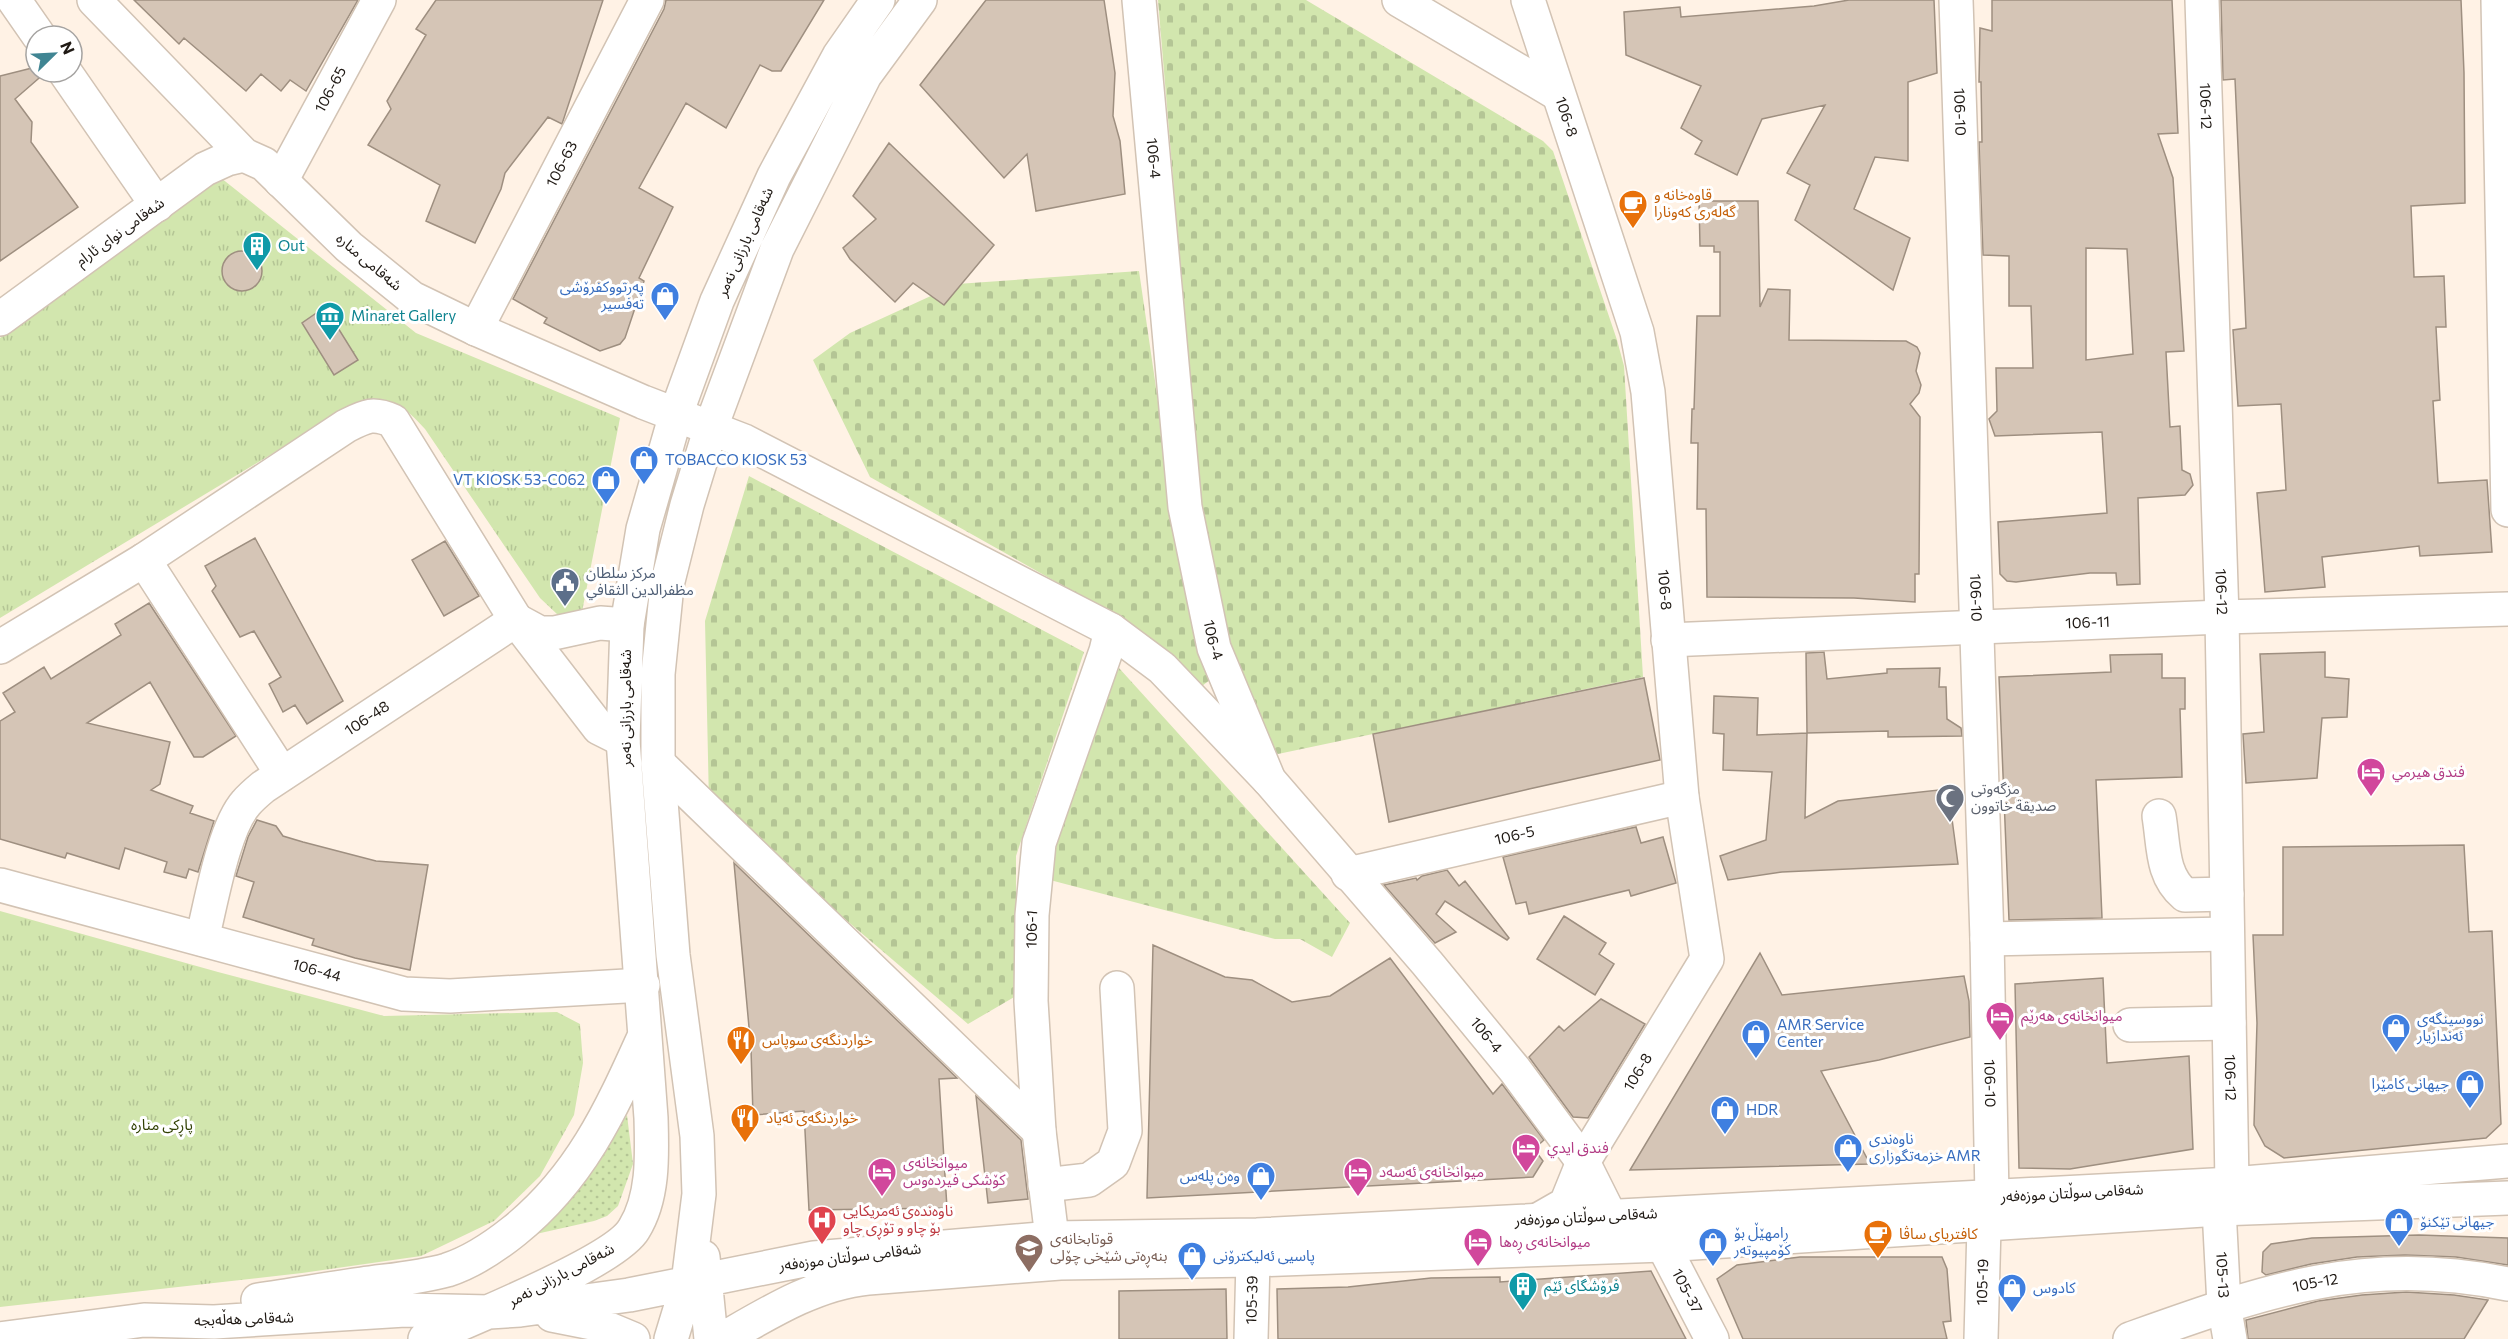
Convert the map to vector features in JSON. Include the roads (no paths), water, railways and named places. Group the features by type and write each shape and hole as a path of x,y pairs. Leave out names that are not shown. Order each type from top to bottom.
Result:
{"street":[{"path":"14,0 31,24"},
{"name":"شەقامی منارە","path":"94,0 244,155 264,165 349,248 412,298 643,402 744,441 1110,630 1162,668 1269,780"},
{"name":"106-65","path":"281,181 379,0"},
{"name":"106-63","path":"476,328 647,0"},
{"name":"شەقامی بارزانی نەمر","path":"425,1339 505,1311 617,1246 633,1231 644,1207 651,1174 651,1118 643,985 623,741 627,625 643,529 676,414 717,301 774,176 839,56 878,0"},
{"path":"711,1339 696,1281 699,1194 697,1136 673,955 658,763 658,674 667,585 687,505 711,427 777,249 865,75 921,0"},
{"name":"106-4","path":"1139,0 1168,343 1185,507 1214,648 1269,780 1427,963 1515,1070 1583,1162 1610,1216"},
{"path":"1399,0 1558,94"},
{"name":"106-8","path":"1528,0 1636,332 1648,392 1682,797 1707,959 1583,1162 1566,1204 1538,1220"},
{"name":"106-10","path":"1956,0 1987,939 1988,1211"},
{"name":"106-12","path":"2202,0 2222,617 2229,1023 2226,1197"},
{"path":"2498,0 2508,510"},
{"path":"73,84 158,204"},
{"name":"شەقامی نوای ئارام","path":"0,319 205,170 227,159 244,155"},
{"path":"0,646 144,560 346,426 378,414 393,421 516,620 598,728 623,741"},
{"path":"144,560 282,774"},
{"name":"106-11","path":"1668,640 2222,617 2508,609"},
{"path":"516,620 540,633 554,633 600,623 627,625"},
{"name":"106-48","path":"202,939 221,859 245,804 263,787 282,774 516,620"},
{"name":"106-1","path":"1052,1238 1039,1131 1031,1001 1032,915 1039,843 1106,651 1110,630"},
{"path":"658,763 1039,1131"},
{"name":"106-5","path":"1348,874 1682,797"},
{"path":"2159,816 2168,876 2179,890 2186,895 2227,894"},
{"name":"106-44","path":"0,885 404,994 450,996 643,985"},
{"path":"1987,939 2228,934"},
{"path":"1046,1185 1089,1180 1113,1163 1125,1131 1117,988"},
{"path":"2130,1025 2229,1023"},
{"path":"144,1320 434,1273 450,1269 488,1251 520,1226 566,1182 592,1144 612,1108 645,1035"},
{"name":"شەقامی سوڵتان موزەفەر","path":"2226,1197 2508,1161"},
{"name":"شەقامی سوڵتان موزەفەر","path":"505,1311 629,1295 814,1258 1052,1238 1257,1234 1610,1216 1988,1211 2226,1197 2508,1198"},
{"name":"105-13","path":"2226,1197 2224,1305 2230,1339"},
{"name":"شەقامی سوڵتان موزەفەر","path":"723,1339 789,1303 841,1282 868,1278 1060,1263 1253,1260 1663,1245 1924,1227 1988,1211"},
{"name":"105-19","path":"1981,1339 1988,1211"},
{"name":"105-37","path":"1663,1245 1712,1339"},
{"name":"105-39","path":"1251,1339 1253,1260"},
{"name":"105-12","path":"2130,1339 2224,1305 2289,1287 2365,1274 2443,1274 2508,1284"},
{"path":"671,1339 696,1281"},
{"path":"773,1339 789,1303"},
{"name":"شەقامی هەڵەبجە","path":"0,1339 144,1320 214,1322 405,1310 505,1311"},
{"path":"505,1311 540,1324 554,1339"},
{"path":"505,1311 597,1324 633,1339"}],"place":[{"name":"قاوەخانە و گەلەری کەونارا","path":"1633,230"},
{"name":"Out","path":"257,272"},
{"name":"پەرتووکفرۆشی تەفسیر","path":"665,322"},
{"name":"Minaret Gallery","path":"330,342"},
{"name":"TOBACCO KIOSK 53","path":"644,486"},
{"name":"VT KIOSK 53-C062","path":"606,506"},
{"name":"مركز سلطان مظفرالدين الثقافي","path":"565,608"},
{"name":"فندق هيرمي","path":"2371,798"},
{"name":"مزگەوتی صديقة خاتوون","path":"1950,824"},
{"name":"میوانخانەی هەرێم","path":"2000,1042"},
{"name":"نووسینگەی ئەندازیار","path":"2396,1054"},
{"name":"AMR Service Center","path":"1756,1060"},
{"name":"خواردنگەی سوپاس","path":"741,1066"},
{"name":"جیهانی کامێرا","path":"2470,1110"},
{"name":"HDR","path":"1725,1136"},
{"name":"خواردنگەی ئەیاد","path":"745,1144"},
{"name":"فندق ايدي","path":"1526,1174"},
{"name":"ناوەندی خزمەتگوزاری AMR","path":"1848,1174"},
{"name":"میوانخانەی کۆشکی فیردەوس","path":"882,1198"},
{"name":"میوانخانەی ئەسەد","path":"1358,1198"},
{"name":"وەن پلەس","path":"1261,1202"},
{"name":"ناوەندەی ئەمریکایی بۆ چاو و تۆڕی چاو","path":"822,1246"},
{"name":"جیهانی تێکنۆ","path":"2399,1248"},
{"name":"کافتریای ساڤا","path":"1878,1260"},
{"name":"میوانخانەی ڕەها","path":"1478,1268"},
{"name":"ڕامهێڵ بۆ کۆمپیوتەر","path":"1713,1268"},
{"name":"قوتابخانەی بنەڕەتی شێخی چۆلی","path":"1029,1274"},
{"name":"پاسیی ئەلیکترۆنی","path":"1192,1282"},
{"name":"فرۆشگای ئێم","path":"1523,1312"},
{"name":"کادوس","path":"2012,1314"}],"park label":[{"name":"پاڕکی منارە","path":"162,1125"}]}
